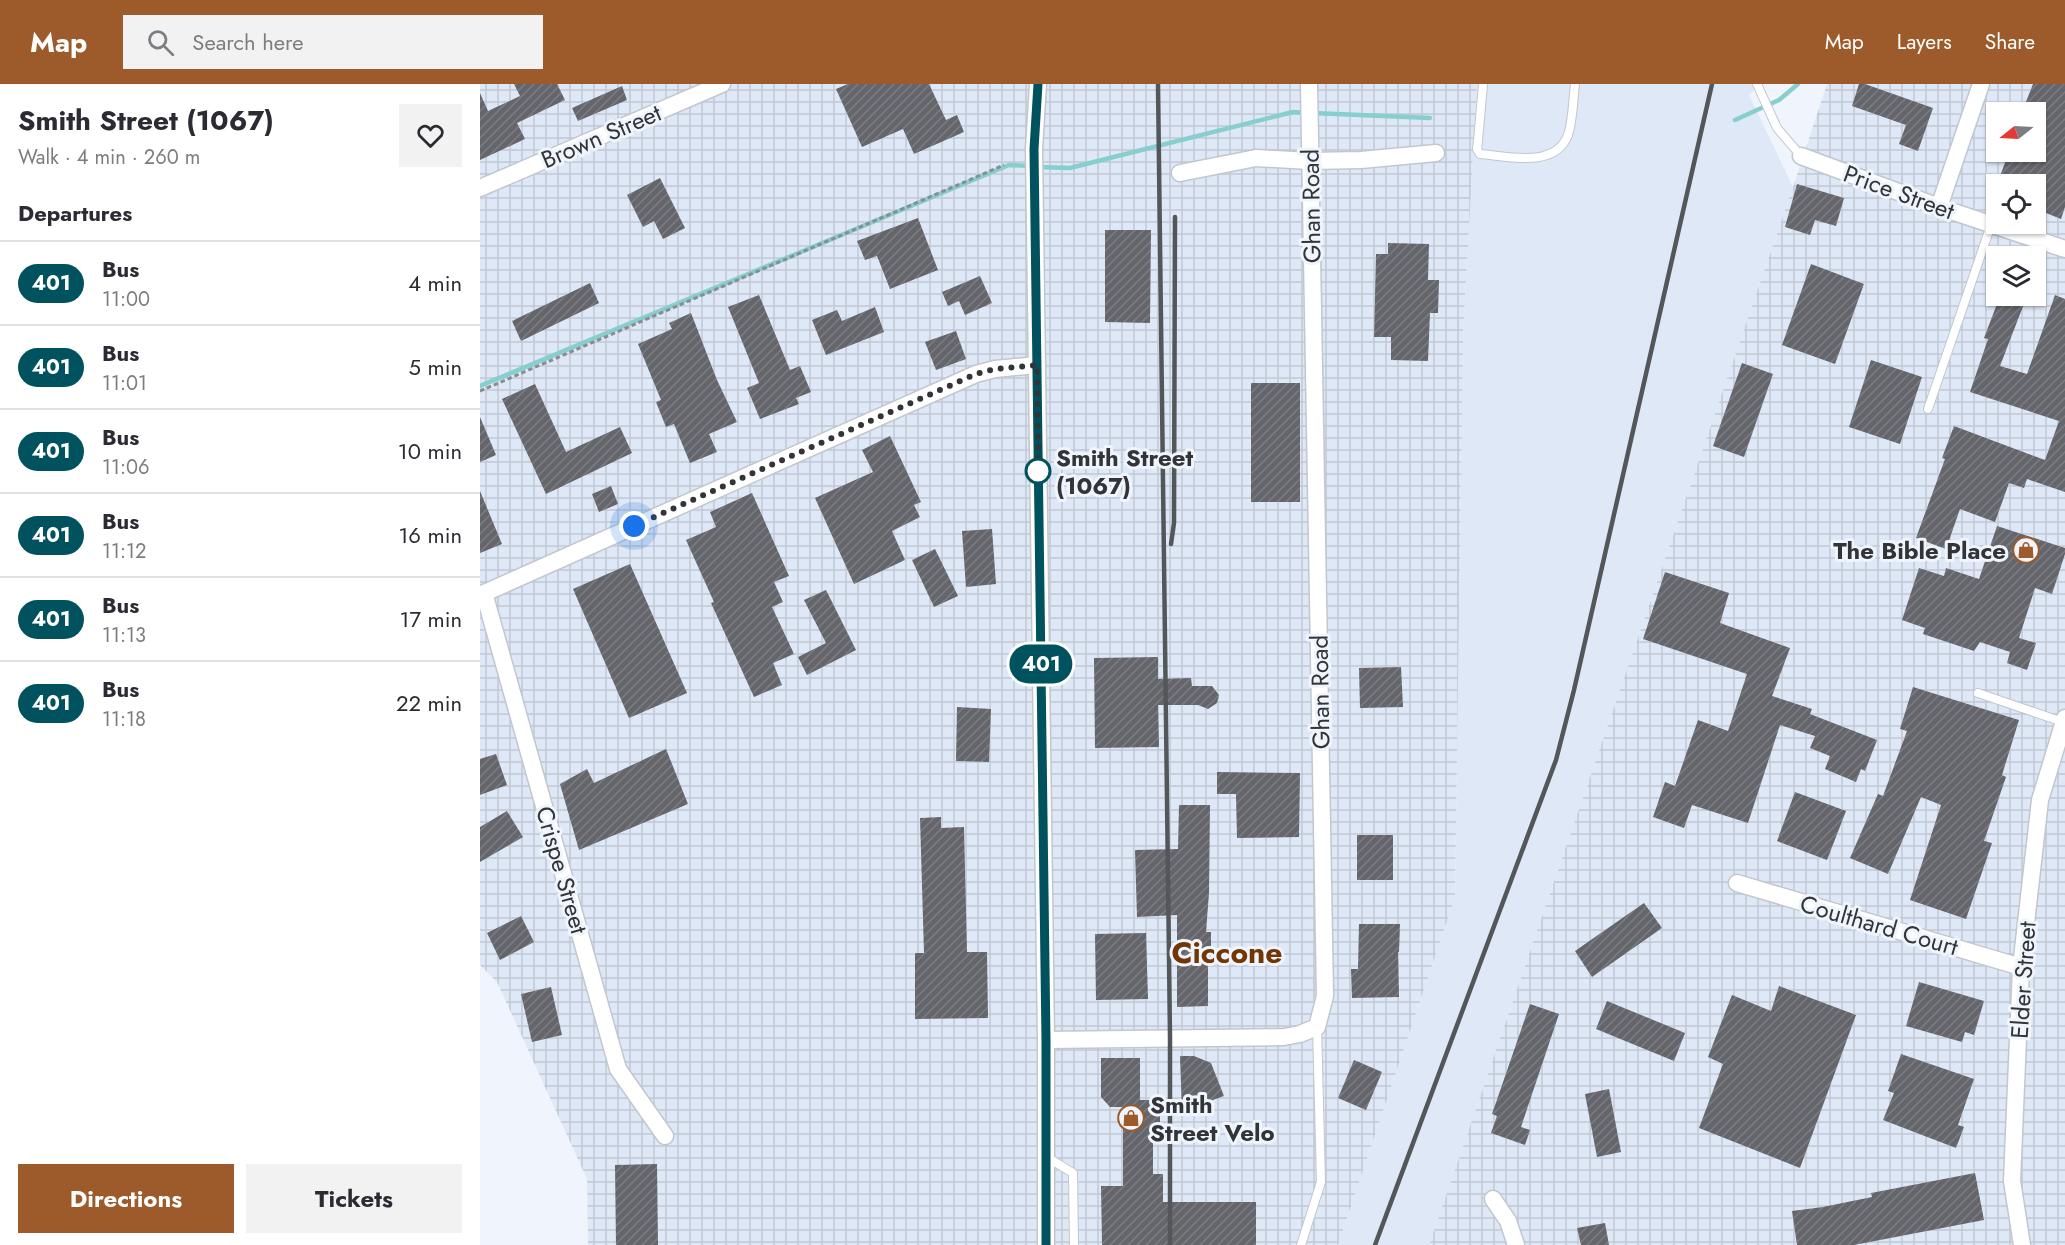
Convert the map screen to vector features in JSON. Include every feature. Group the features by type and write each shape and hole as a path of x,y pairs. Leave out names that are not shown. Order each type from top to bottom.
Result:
{"street":[{"name":"Brown Street","path":"480,188 722,84"},
{"path":"1033,84 1035,121"},
{"path":"1038,84 1034,149 1046,1040 1046,1245"},
{"path":"1939,207 1981,84"},
{"name":"Ghan Road","path":"1309,89 1325,996 1317,1027"},
{"path":"1180,173 1256,158 1310,161 1361,160 1436,153"},
{"name":"Price Street","path":"1801,156 1986,223"},
{"name":"Price Street","path":"2019,234 2065,249"},
{"path":"482,594 976,374 995,369 1037,365"},
{"name":"Crispe Street","path":"482,594 618,1069 665,1136"},
{"name":"Elder Street","path":"2022,1245 2012,1181 2021,967 2040,800 2064,720"},
{"name":"Coulthard Court","path":"1737,884 2021,967"},
{"path":"1046,1040 1284,1036 1300,1034 1317,1027"},
{"path":"1492,1199 1508,1221 1516,1245"}],"lane":[{"path":"1483,84 1477,149 1480,154 1533,158 1555,152 1563,144 1569,132 1575,84"},
{"path":"1757,85 1777,128 1801,156"},
{"path":"1928,409 1988,234"},
{"path":"1978,693 2064,720"},
{"path":"1301,1245 1321,1182 1317,1027"},
{"path":"1045,1156 1073,1173 1074,1245"}],"path":[{"path":"480,391 1004,165"}],"shaded area":[{"path":"480,84 1477,84 1463,334 1455,897 1338,1245 588,1245 587,1179 497,982 480,965"},
{"path":"1477,84 1760,84 1749,95 1793,187 1429,1245 1338,1245 1455,897 1463,334"},
{"path":"1827,84 2065,84 2065,1245 1429,1245"}],"building":[{"path":"514,84 557,84 565,100 517,123 525,139 480,160 480,93 488,111 520,96"},
{"path":"848,84 929,84 946,120 957,115 964,132 914,154 903,129 862,147 836,89"},
{"path":"1859,84 1865,84 1933,108 1918,151 1899,144 1906,125 1852,106"},
{"path":"2033,84 2065,84 2065,207 2061,219 2046,213 2046,174 2001,174 2005,162 2046,162 2046,102 2026,102"},
{"path":"622,86 627,100 578,121 572,108"},
{"path":"660,178 685,228 663,239 654,221 643,227 627,195"},
{"path":"1797,184 1844,198 1836,226 1815,220 1810,235 1785,227"},
{"path":"918,218 938,270 890,289 877,256 865,260 857,241"},
{"path":"1105,230 1151,230 1150,323 1105,322"},
{"path":"1388,243 1429,244 1428,280 1439,280 1438,313 1430,313 1428,361 1391,360 1391,337 1374,337 1376,254 1388,254"},
{"path":"1811,264 1864,284 1835,364 1782,345"},
{"path":"980,276 992,303 965,315 959,301 948,306 942,292"},
{"path":"590,283 599,303 521,341 512,321"},
{"path":"759,295 790,370 800,366 811,392 796,398 799,404 760,419 747,388 759,383 728,307"},
{"path":"2055,295 2065,299 2065,492 2027,479 2024,488 2009,483 1995,522 1960,509 1946,549 1916,538 1945,459 1942,458 1954,426 2045,460 2059,421 1970,392 1988,339 1984,338 1996,306 2023,306 2000,366 2027,374"},
{"path":"875,307 884,332 826,355 812,320 837,310 842,321"},
{"path":"691,313 717,380 737,422 709,434 717,452 690,463 674,424 666,427 656,402 661,400 638,344 672,329 669,323"},
{"path":"956,331 966,359 936,370 925,342"},
{"path":"1871,360 1922,377 1900,444 1849,427"},
{"path":"1742,363 1773,374 1744,457 1713,446"},
{"path":"1251,383 1300,383 1300,502 1251,502"},
{"path":"535,384 566,452 620,427 632,453 546,494 502,399"},
{"path":"480,417 496,455 480,462"},
{"path":"890,436 921,502 914,505 920,517 892,531 905,560 854,584 815,498 873,472 862,450"},
{"path":"611,486 618,504 599,512 592,494"},
{"path":"480,491 502,544 480,553"},
{"path":"752,493 789,576 774,582 783,602 772,607 794,654 773,663 782,685 754,697 711,603 714,602 686,540 716,527 710,512"},
{"path":"1997,526 2065,548 2052,594 2035,588 2019,638 2036,643 2027,670 2007,663 2010,652 1980,642 1974,651 1923,634 1925,628 1902,620 1919,568 1944,576 1946,568 1979,579"},
{"path":"992,529 996,584 966,587 962,531"},
{"path":"935,549 958,596 934,607 912,560"},
{"path":"630,564 687,693 629,718 573,589"},
{"path":"1665,572 1729,593 1720,623 1790,648 1772,696 1812,709 1810,714 1877,740 1865,771 1861,769 1856,782 1825,769 1830,756 1810,748 1815,736 1780,725 1748,823 1692,805 1684,828 1653,817 1665,782 1675,786 1698,720 1728,731 1747,674 1643,639"},
{"path":"826,590 856,650 807,675 798,657 826,643 804,600"},
{"path":"1158,657 1158,679 1191,678 1192,686 1212,686 1219,695 1217,703 1208,709 1198,705 1158,705 1159,747 1095,748 1094,658"},
{"path":"1401,667 1403,707 1360,708 1359,668"},
{"path":"1913,687 2019,720 2002,775 2006,777 1984,841 1992,843 1966,919 1910,900 1941,805 1921,797 1888,874 1850,858 1878,794 1883,796 1907,731 1900,729"},
{"path":"957,707 991,709 989,762 956,761"},
{"path":"666,749 688,804 579,850 560,784 587,769 594,783"},
{"path":"496,754 507,785 480,795 480,759"},
{"path":"1217,772 1300,773 1299,837 1237,838 1236,794 1217,794"},
{"path":"1795,792 1846,811 1827,860 1777,841"},
{"path":"1179,805 1210,805 1206,932 1211,932 1208,1006 1177,1007 1177,915 1137,917 1135,850 1178,849"},
{"path":"507,811 523,837 480,862 480,827"},
{"path":"941,817 941,828 964,827 967,952 987,952 988,1018 915,1019 915,953 924,953 920,818"},
{"path":"1357,835 1393,835 1393,880 1357,880"},
{"path":"1644,903 1662,928 1592,977 1575,951"},
{"path":"521,916 534,942 500,960 487,933"},
{"path":"1359,924 1400,924 1399,997 1352,998 1351,969 1358,969"},
{"path":"1146,933 1148,999 1096,1000 1095,934"},
{"path":"1919,982 1984,1001 1974,1035 1965,1032 1962,1042 1906,1026"},
{"path":"1779,986 1856,1015 1800,1168 1699,1128 1723,1064 1708,1057 1732,995 1771,1011"},
{"path":"551,987 562,1035 532,1042 521,994"},
{"path":"1607,1001 1685,1033 1674,1061 1596,1029"},
{"path":"1530,1004 1559,1014 1521,1127 1530,1130 1525,1145 1491,1133 1497,1116 1492,1114"},
{"path":"1901,1054 1974,1079 1958,1125 1964,1127 1956,1148 1883,1120 1894,1093 1888,1091"},
{"path":"1180,1056 1194,1056 1211,1063 1224,1096 1182,1111"},
{"path":"1101,1058 1140,1058 1140,1100 1160,1100 1160,1135 1153,1136 1153,1174 1163,1174 1163,1202 1256,1202 1256,1245 1102,1245 1101,1186 1123,1186 1123,1107 1110,1107 1101,1097"},
{"path":"1354,1060 1382,1072 1366,1110 1338,1098"},
{"path":"1609,1089 1621,1152 1597,1157 1585,1094"},
{"path":"657,1164 658,1245 616,1245 615,1165"},
{"path":"1975,1173 1984,1220 1854,1245 1797,1245 1792,1211 1872,1197 1871,1193"},
{"path":"1605,1223 1609,1245 1581,1245 1577,1228"}],"waterway":[{"path":"1735,120 1779,100 1798,84"},
{"path":"1038,167 1070,168 1293,112 1305,113"},
{"path":"1313,113 1430,118"},
{"path":"480,386 1009,165 1030,166"}],"railway":[{"path":"1158,84 1170,1037 1170,1245"},
{"path":"1375,1245 1556,760 1712,84"},
{"path":"1171,544 1174,523 1175,217"}],"bus line":[{"name":"401","path":"1038,84 1034,149 1046,1040 1046,1245"}],"place":[{"name":"Smith Street (1067)","path":"1038,471"},
{"name":"The Bible Place","path":"2026,550"},
{"name":"Smith Street Velo","path":"1131,1118"}],"district":[{"name":"Ciccone","path":"1227,952"}],"route":[{"path":"634,526 976,374 1013,366 1037,365 1039,482 1038,471"}]}
